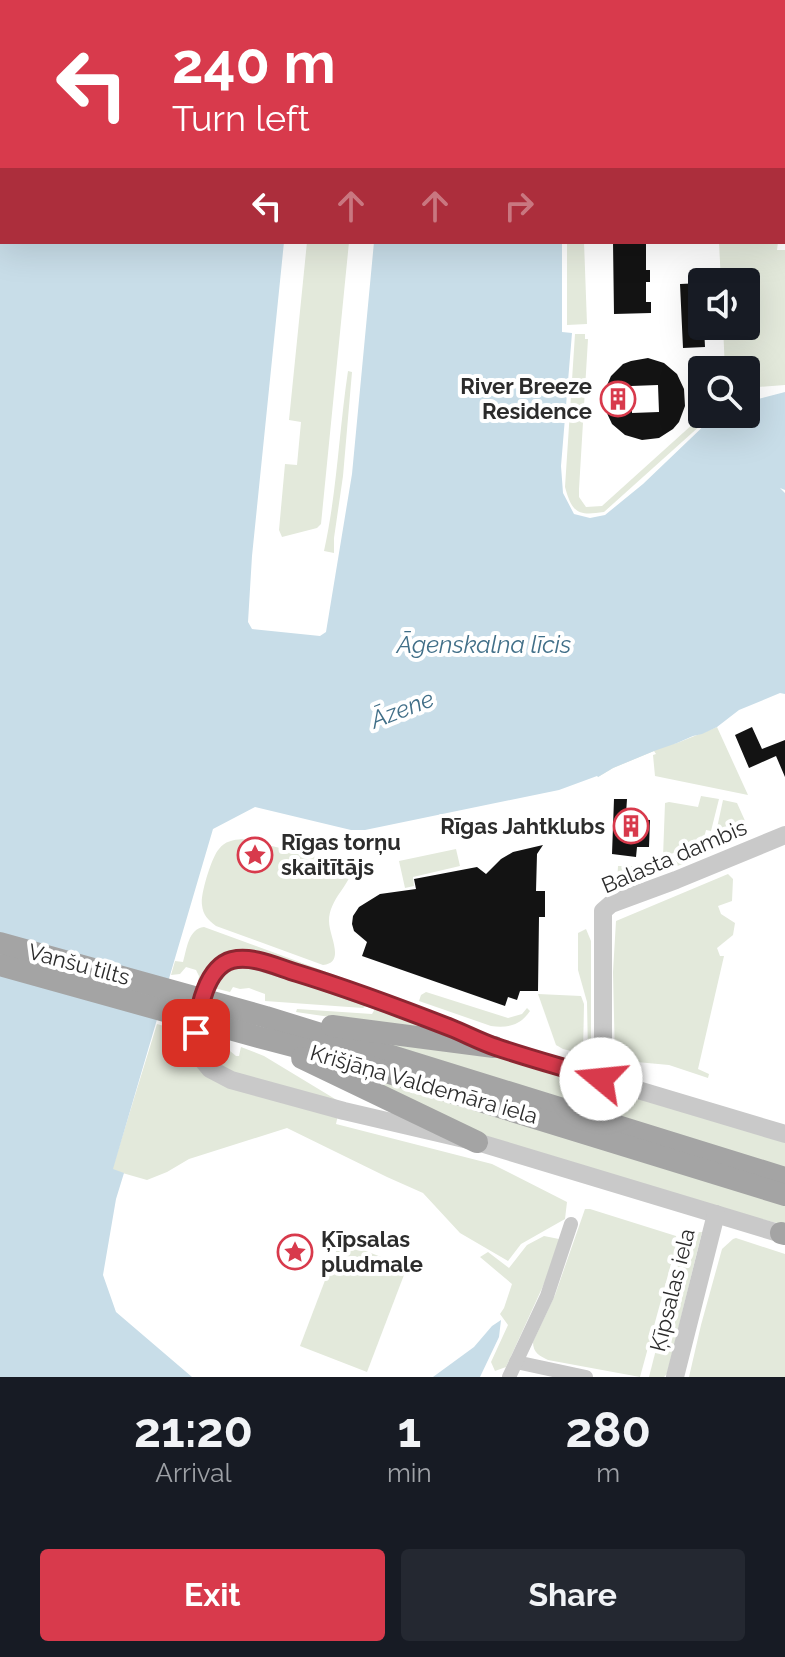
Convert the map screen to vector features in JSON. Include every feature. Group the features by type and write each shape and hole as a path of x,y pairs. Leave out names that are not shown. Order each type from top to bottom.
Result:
{"main road":[{"name":"Vanšu tilts","path":"0,943 255,1025"},
{"name":"Vanšu tilts","path":"0,965 255,1025"},
{"path":"255,1025 494,1047"},
{"path":"255,1025 477,1142"},
{"name":"Krišjāņa Valdemāra iela","path":"255,1025 785,1178"},
{"name":"Krišjāņa Valdemāra iela","path":"255,1025 347,1060 785,1195"}],"street":[{"name":"Balasta dambis","path":"601,1079 603,911 611,904 785,835"},
{"path":"784,1234 477,1142 318,1105 231,1080 204,1064 196,1039 197,1022 206,987 216,971 226,962 250,959 386,1004 494,1047 785,1134"},
{"name":"Ķīpsalas iela","path":"675,1377 716,1214"},
{"path":"509,1377 547,1296 571,1224"},
{"path":"516,1362 586,1377"}],"shaded area":[{"path":"307,244 349,244 321,524 317,528 282,537 279,530 285,464 297,465 301,422 289,420"},
{"path":"567,244 584,244 587,324 567,325"},
{"path":"719,244 778,244 777,250 785,250 785,385 760,387 760,356 724,356 724,340 760,340 760,268 720,268"},
{"path":"575,334 585,334 585,339 588,339 579,497 586,507 602,506 688,428 698,428 604,512 577,511 565,487"},
{"path":"348,371 352,372 334,553 324,551"},
{"path":"717,727 748,795 655,776 654,751 598,777 599,759 677,743"},
{"path":"701,796 719,799 711,831 706,830 704,838 710,839 663,857 665,803 698,807"},
{"path":"723,800 737,803 746,823 738,828 742,836 681,864 617,884 618,866 652,866 714,842"},
{"path":"242,839 347,864 351,868 351,874 330,913 335,954 330,963 323,965 216,926 206,917 202,900 213,859 224,844"},
{"path":"456,849 460,866 413,877 414,886 405,888 399,861"},
{"path":"728,874 733,879 732,901 718,906 721,914 735,923 733,935 717,948 720,956 724,956 698,1069 709,1074 708,1078 669,1065 615,1060 613,972 616,921"},
{"path":"204,927 373,989 373,993 253,953 202,984 198,983 196,970 186,967 180,974 171,975 175,961 183,962 191,936"},
{"path":"586,929 591,941 591,1059 588,1053 587,1002 578,970 578,933"},
{"path":"234,967 251,967 369,1004 363,1008 265,1001 265,994 249,988 233,987 230,992 214,988 220,977"},
{"path":"426,992 508,1018 522,1014 527,1008 530,1011 513,1025 491,1026 419,1001"},
{"path":"538,994 581,996 584,1004 583,1054 556,1045"},
{"path":"376,1007 453,1035 296,1012 297,1009 372,1014"},
{"path":"157,1024 189,1033 192,1057 338,1115 336,1124 492,1164 567,1202 565,1219 521,1244 508,1261 460,1233 423,1193 287,1128 189,1159 147,1180 112,1170"},
{"path":"356,1035 505,1057 785,1142 785,1170"},
{"path":"203,1037 229,1046 236,1056 239,1056 241,1047 264,1056 340,1102 238,1076 209,1058"},
{"path":"345,1069 785,1204 785,1225 728,1211 472,1133"},
{"path":"585,1209 676,1236 677,1242 640,1377 548,1360 534,1349 533,1342 555,1295"},
{"path":"702,1232 667,1374 664,1377 649,1377 685,1236"},
{"path":"544,1236 559,1239 554,1262 506,1367 495,1371 491,1362 508,1325 500,1314 512,1284 480,1257 488,1252 509,1268 527,1245"},
{"path":"736,1238 785,1254 785,1377 689,1377 722,1249"},
{"path":"340,1241 407,1267 367,1372 300,1346"}],"water":[{"path":"0,244 284,244 248,622 252,629 320,636 326,632 352,474 374,244 562,244 562,332 572,333 561,466 563,493 574,514 590,518 605,515 643,484 702,428 760,428 760,398 785,392 785,490 780,488 785,493 785,694 780,693 739,710 702,734 559,790 365,830 351,830 255,807 213,829 113,1169 124,1173 116,1199 103,1275 116,1312 192,1377 0,1377"},
{"path":"501,1320 499,1337 480,1377 433,1377 474,1347"}],"building":[{"path":"613,244 646,244 646,270 650,270 650,282 646,282 646,302 651,302 651,313 614,314"},
{"path":"680,284 688,284 688,340 705,340 705,347 683,348"},
{"name":"River Breeze Residence","path":"648,358 664,363 677,374 684,389 685,406 679,422 659,438 642,440 625,435 612,424 605,409 604,392 611,376 631,361","holes":["658,385 659,412 632,413 631,386"]},
{"path":"752,727 762,749 785,740 785,777 776,756 749,768 735,735"},
{"name":"Rīgas Jahtklubs","path":"614,799 627,799 626,814 632,815 632,819 650,820 649,847 637,847 636,857 612,854"},
{"path":"543,845 537,854 536,891 545,891 545,917 539,917 538,991 520,991 517,1000 508,997 505,1006 362,956 367,942 354,931 353,916 359,907 380,894 416,889 414,879 477,867 486,874 513,852"}],"place":[{"name":"River Breeze Residence","path":"618,399"},
{"name":"Rīgas Jahtklubs","path":"631,826"},
{"name":"Rīgas torņu skaitītājs","path":"255,855"},
{"name":"Ķīpsalas pludmale","path":"295,1252"}],"route":[{"path":"196,1033 206,987 216,971 226,962 250,959 409,1012 494,1047 601,1079"}],"water label":[{"name":"Āgenskalna līcis","path":"484,644"},
{"name":"Āzene","path":"402,709"}]}
